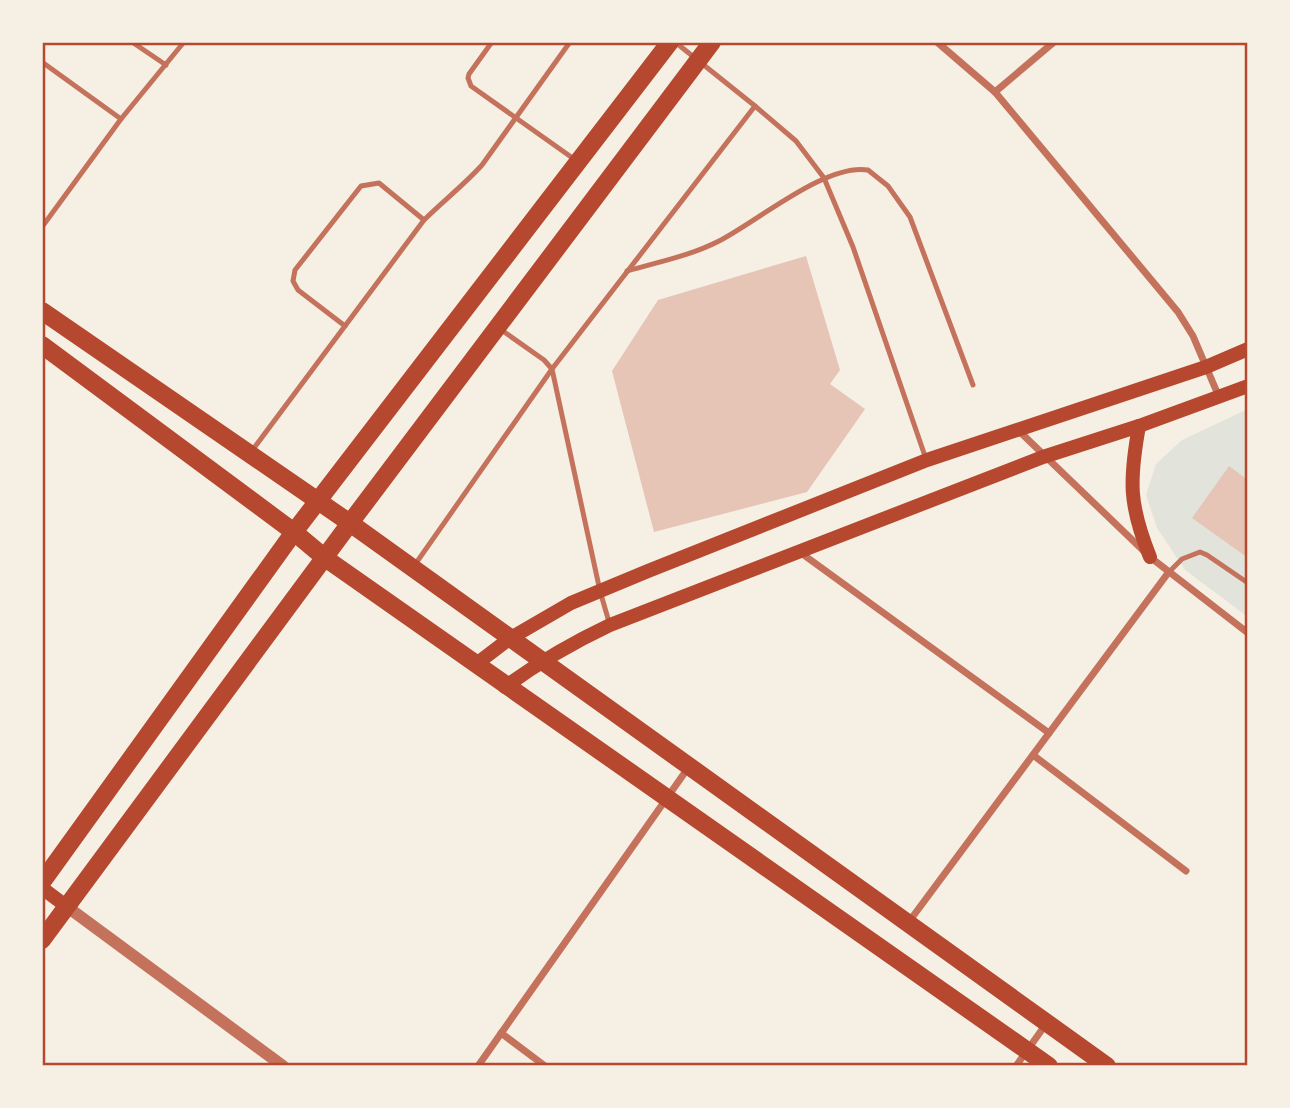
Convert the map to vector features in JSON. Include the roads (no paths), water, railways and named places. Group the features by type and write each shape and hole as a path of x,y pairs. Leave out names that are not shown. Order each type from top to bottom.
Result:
{"main road":[{"path":"42,882 294,532 672,42"},
{"path":"42,940 350,523 712,42"},
{"path":"42,312 350,523 1107,1066"},
{"path":"42,345 294,532 325,558 505,687 1049,1066"},
{"path":"475,665 509,639 571,603 600,591 927,460 1206,367 1248,349"},
{"path":"505,687 540,661 610,625 1043,457 1139,426 1248,386"},
{"path":"1139,426 1132,465 1131,493 1140,532 1150,557"},
{"path":"42,888 66,906"}],"street":[{"path":"937,42 995,92 1178,313 1193,336 1219,397"},
{"path":"995,92 1054,42"},
{"path":"1016,429 1168,573 1248,633"},
{"path":"801,553 1049,733"},
{"path":"908,924 1168,573"},
{"path":"1033,755 1186,871"},
{"path":"478,1066 689,768"},
{"path":"66,906 283,1066"},
{"path":"1016,1066 1046,1023"},
{"path":"501,1034 545,1066"}],"lane":[{"path":"132,42 166,65"},
{"path":"42,227 121,119 184,42"},
{"path":"492,42 471,69 469,82 579,162"},
{"path":"249,454 424,220 467,182 570,42"},
{"path":"672,42 699,60 796,141 824,178 853,247 927,460"},
{"path":"42,62 121,119"},
{"path":"412,568 552,369 755,106"},
{"path":"627,271 687,255 713,243 824,178 844,170 868,170 888,186 910,217 973,385"},
{"path":"345,326 299,290 293,281 295,270 361,186 379,183 424,220"},
{"path":"498,328 544,360 552,369 600,591 610,625"},
{"path":"1168,573 1182,559 1200,552 1248,583"}]}
